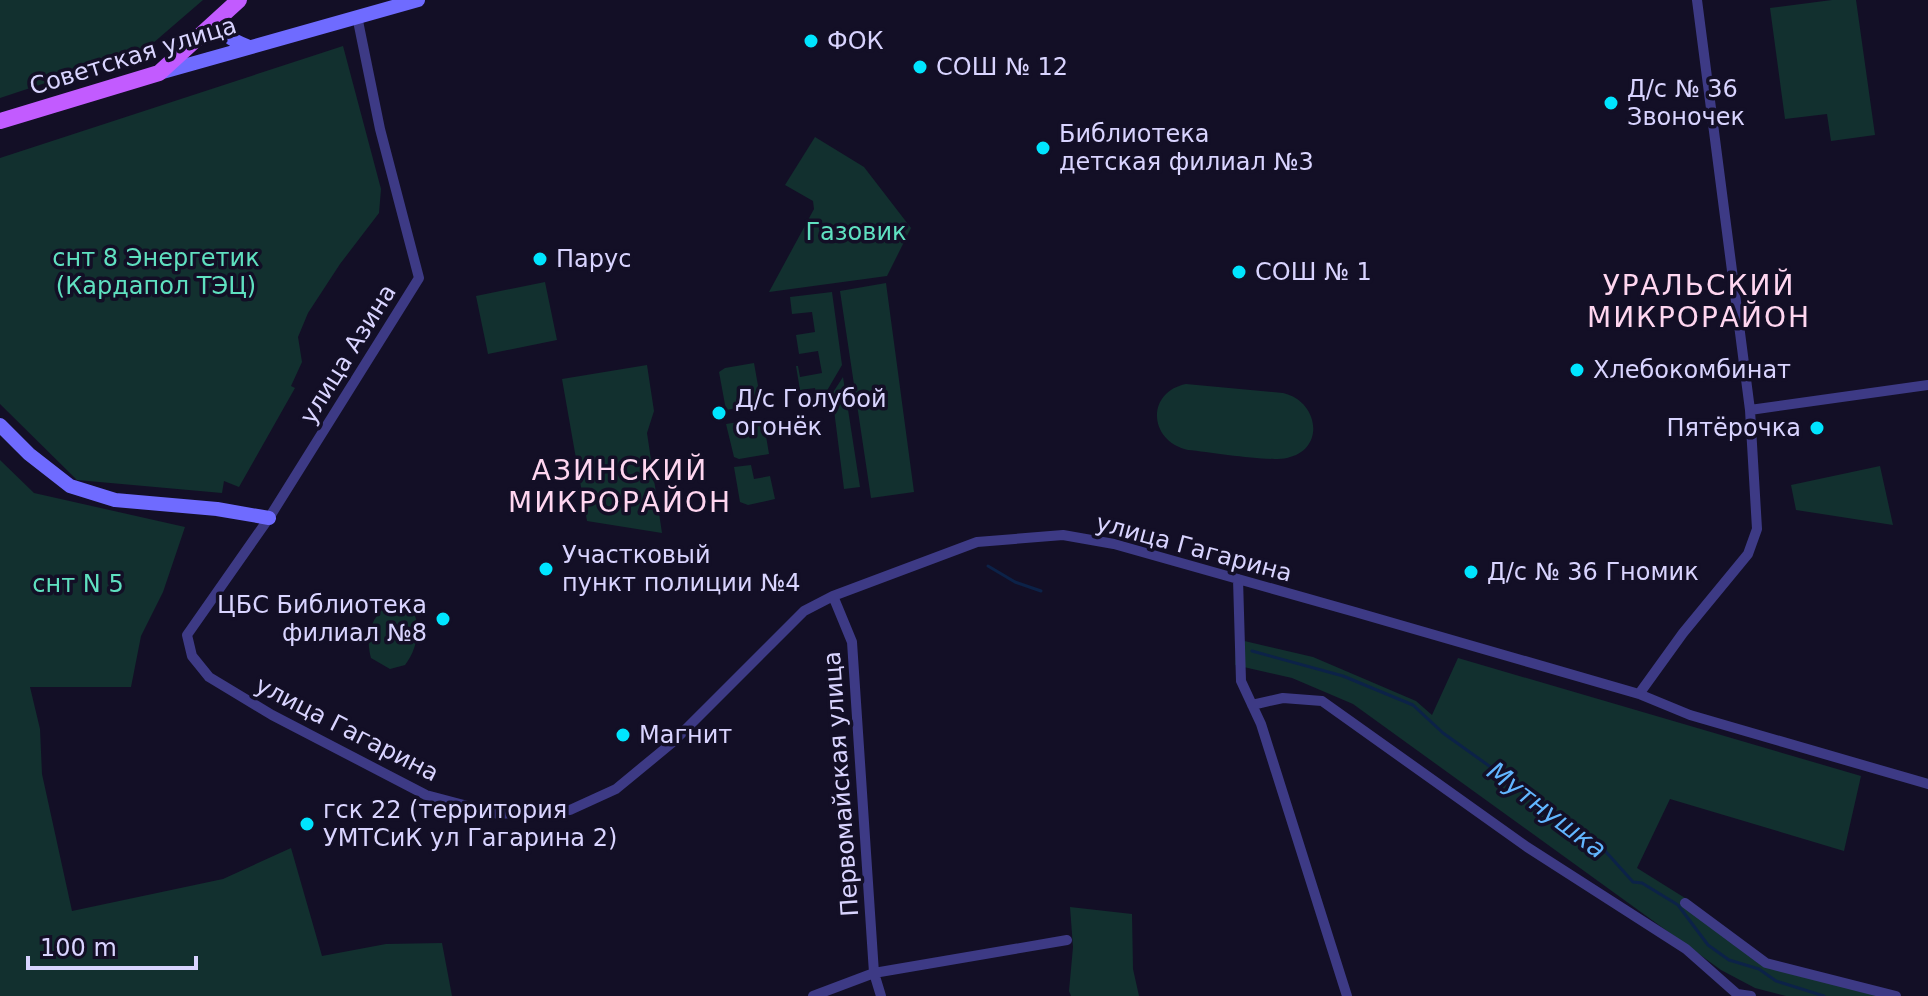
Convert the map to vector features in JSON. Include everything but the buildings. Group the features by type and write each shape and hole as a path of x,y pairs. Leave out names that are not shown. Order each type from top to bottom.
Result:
{"main road":[{"path":"159,73 239,0"},
{"name":"Советская улица","path":"0,121 418,0"},
{"path":"224,14 222,27 227,35 249,47"},
{"path":"0,425 29,454 70,486 115,500 217,509 269,518"}],"street":[{"path":"1639,694 1683,633 1748,554 1757,529 1750,410 1697,0"},
{"name":"улица Азина","path":"187,635 269,518 419,278 380,129 357,16"},
{"path":"1750,410 1928,385"},
{"name":"улица Гагарина","path":"187,635 192,656 209,677 272,715 426,795 498,814 570,810 616,789 673,742 804,611 833,596 977,542 1063,535 1114,544 1639,694 1690,715 1928,784"},
{"path":"1238,579 1241,681 1261,724 1347,996"},
{"name":"Первомайская улица","path":"833,596 852,642 874,973 881,996"},
{"path":"1252,705 1283,698 1322,701 1527,847 1686,949 1736,995 1751,996"},
{"path":"1685,903 1766,963 1896,996"},
{"path":"813,996 874,973 1067,940"}],"green space":[{"path":"0,0 203,0 145,50 0,98"},
{"path":"1856,0 1875,135 1831,141 1827,114 1785,119 1770,8"},
{"name":"снт 8 Энергетик (Кардапол ТЭЦ)","path":"343,46 381,189 379,213 308,313 298,337 302,362 291,386 295,388 239,487 224,481 222,493 77,480 0,404 0,158"},
{"name":"Газовик","path":"815,137 864,167 911,228 887,276 769,292 814,209 813,201 785,185"},
{"path":"545,282 557,340 488,354 476,296"},
{"path":"886,283 914,492 871,498 840,291"},
{"path":"832,292 842,365 825,394 826,405 818,407 815,388 800,390 796,366 800,377 822,373 818,351 799,354 796,335 815,332 812,312 792,314 790,297"},
{"path":"754,363 760,397 748,399 749,406 726,410 719,372"},
{"path":"647,365 654,411 647,433 662,533 587,521 562,379"},
{"path":"843,377 860,487 844,489 832,394"},
{"path":"1186,384 1283,393 1295,398 1304,405 1313,426 1308,446 1300,453 1278,459 1188,450 1175,445 1165,437 1157,417 1164,396"},
{"path":"763,418 769,454 739,459 734,457 726,424"},
{"name":"снт N 5","path":"0,460 34,493 185,527 163,592 141,636 131,687 30,687 40,729 42,774 72,911 223,879 291,848 322,956 386,944 442,943 452,996 0,996"},
{"path":"751,465 754,479 770,476 775,499 748,505 740,502 734,467"},
{"path":"1880,466 1893,525 1796,510 1791,485"},
{"path":"391,603 411,609 418,626 415,647 405,665 390,669 371,658 369,634 374,620"},
{"path":"1236,639 1313,657 1416,701 1432,715 1458,658 1861,776 1844,851 1670,799 1637,868 1685,898 1764,966 1880,996 1786,996 1755,988 1721,970 1353,704 1292,678 1235,665"},
{"path":"1070,907 1132,914 1133,969 1139,996 1071,996 1073,947"}],"waterway":[{"name":"Мутнушка","path":"988,566 1015,582 1041,591"},
{"name":"Мутнушка","path":"1252,651 1343,676 1413,705 1443,733 1513,783 1562,826 1598,843 1633,882 1642,883 1678,905 1708,945 1729,960 1759,969 1776,981 1824,996"}],"place":[{"name":"ФОК","path":"811,41"},
{"name":"СОШ № 12","path":"920,67"},
{"name":"Д/с № 36 Звоночек","path":"1611,103"},
{"name":"Библиотека детская филиал №3","path":"1043,148"},
{"name":"Парус","path":"540,259"},
{"name":"СОШ № 1","path":"1239,272"},
{"name":"Хлебокомбинат","path":"1577,370"},
{"name":"Д/с Голубой огонёк","path":"719,413"},
{"name":"Пятёрочка","path":"1817,428"},
{"name":"Участковый пункт полиции №4","path":"546,569"},
{"name":"Д/с № 36 Гномик","path":"1471,572"},
{"name":"ЦБС Библиотека филиал №8","path":"443,619"},
{"name":"Магнит","path":"623,735"},
{"name":"гск 22 (территория УМТСиК ул Гагарина 2)","path":"307,824"}],"district":[{"name":"УРАЛЬСКИЙ МИКРОРАЙОН","path":"1699,301"},
{"name":"АЗИНСКИЙ МИКРОРАЙОН","path":"620,486"}]}
